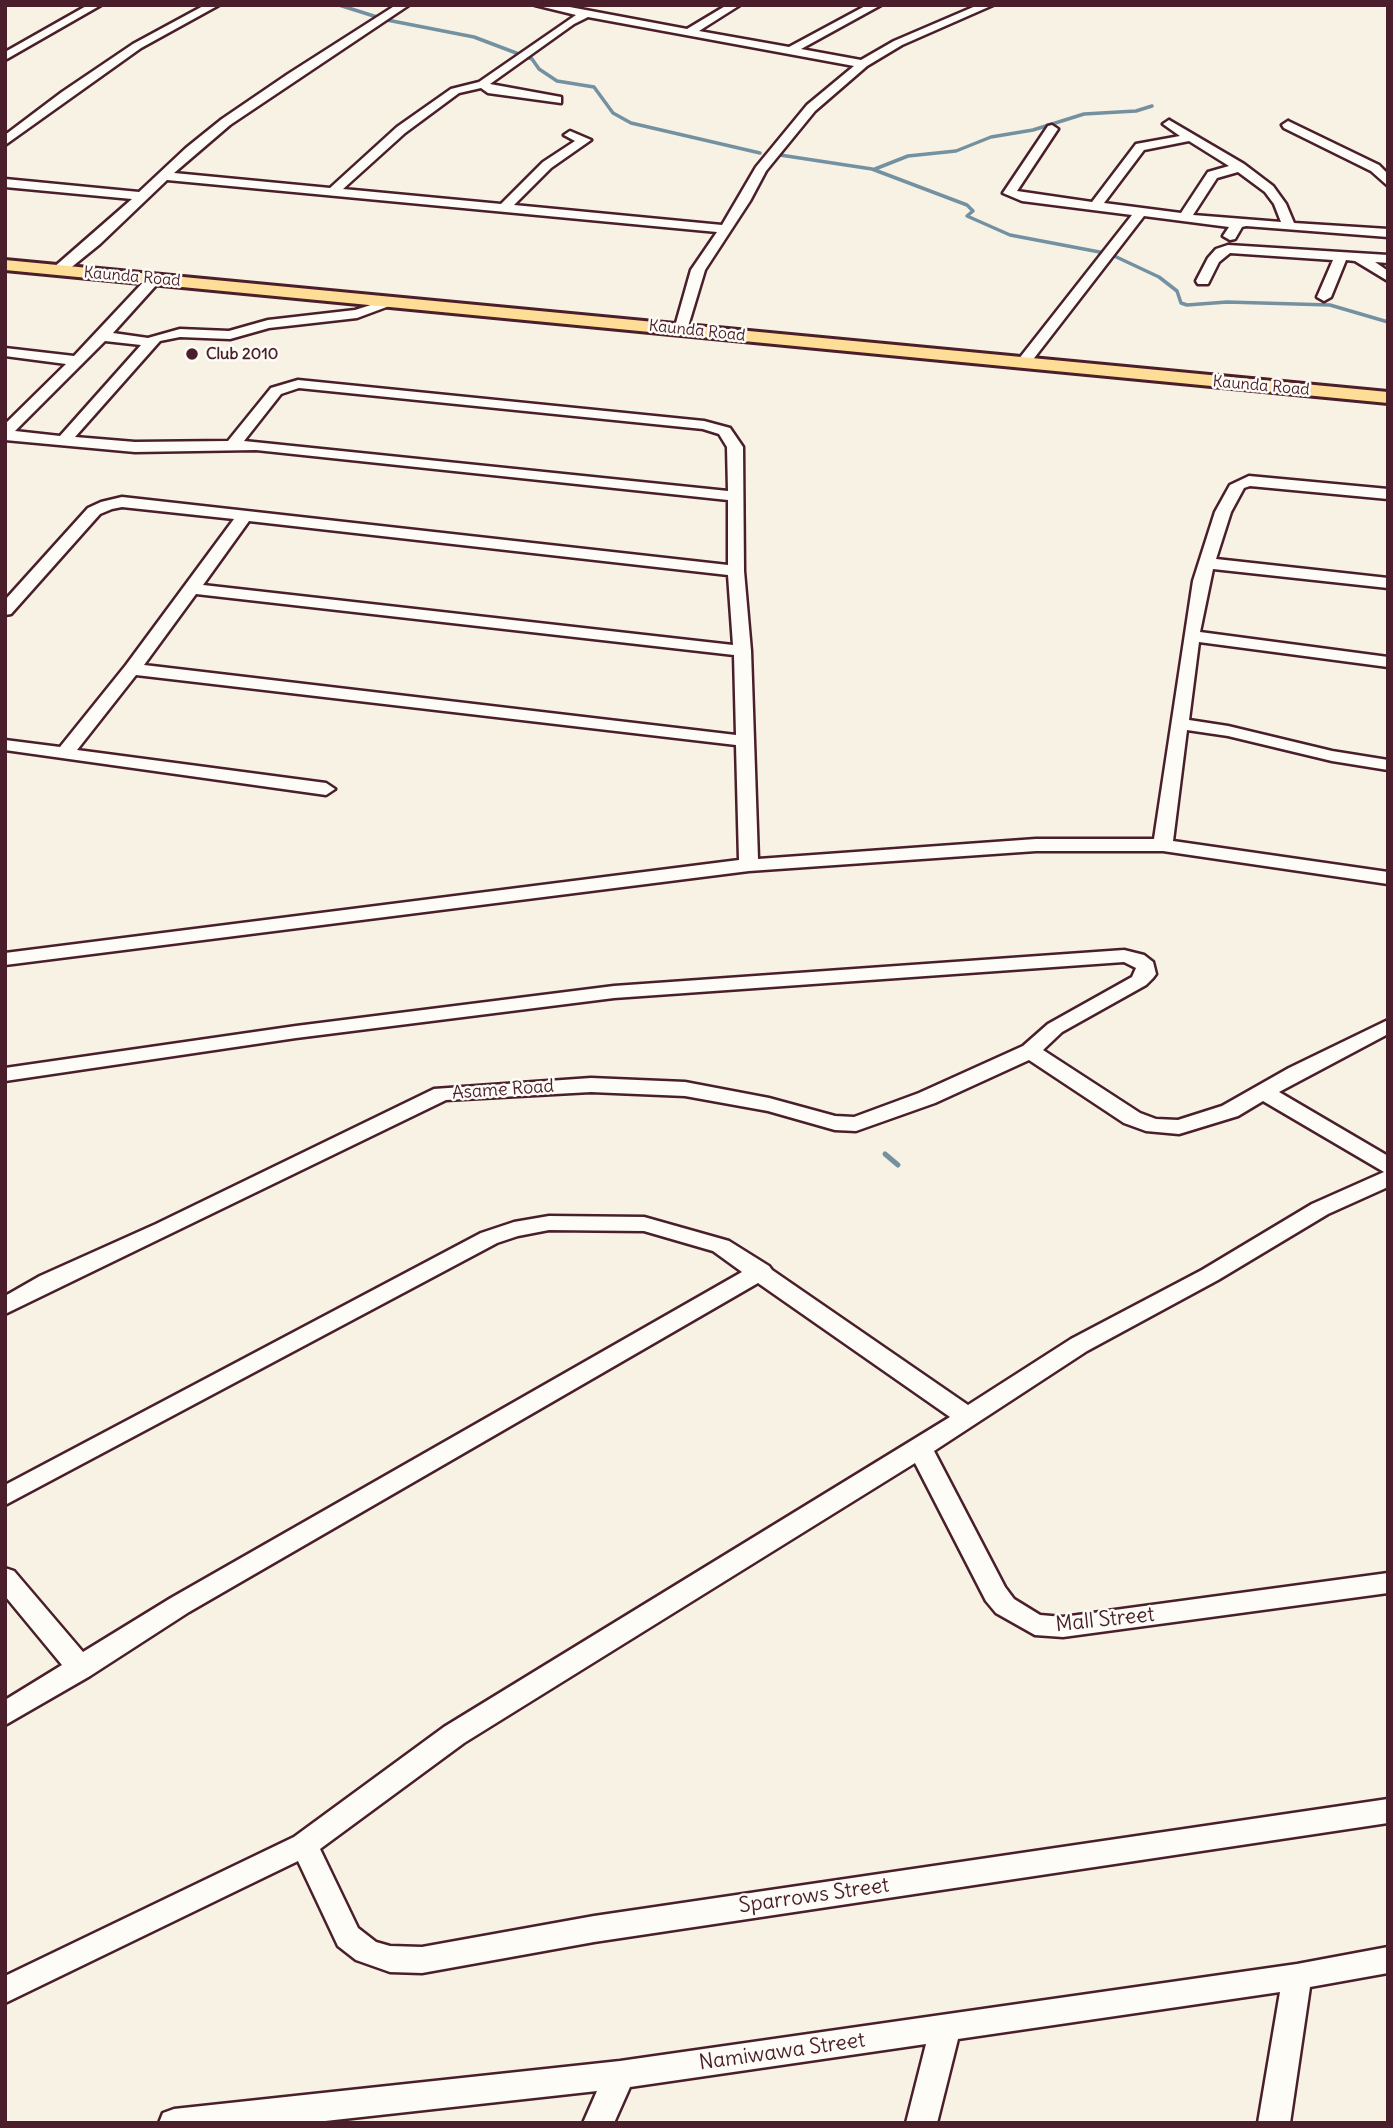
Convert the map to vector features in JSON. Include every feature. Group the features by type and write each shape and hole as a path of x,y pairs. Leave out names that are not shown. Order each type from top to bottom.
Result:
{"main road":[{"name":"Kaunda Road","path":"5,265 1388,398"}],"street":[{"path":"5,57 96,5"},
{"path":"5,141 66,94 137,46 214,5"},
{"path":"58,271 96,241 205,138 250,104 404,5"},
{"path":"540,5 863,64"},
{"path":"333,191 442,98 455,91 483,84 570,22 603,5"},
{"path":"689,32 735,5"},
{"path":"790,51 876,5"},
{"path":"681,330 698,270 753,187 760,170 811,108 863,64 917,34 988,5"},
{"path":"483,84 488,89 557,100"},
{"path":"1169,124 1240,167 1269,189 1280,204 1289,228"},
{"path":"1288,125 1375,168 1388,182"},
{"path":"1052,129 1009,193 1237,223 1388,233"},
{"path":"505,207 547,164 585,140 570,135"},
{"path":"1096,206 1140,147 1192,138"},
{"path":"1185,217 1212,176 1240,167"},
{"path":"163,176 726,229"},
{"path":"5,183 142,196"},
{"path":"1023,363 1141,212"},
{"path":"1228,249 1227,243 1237,223"},
{"path":"1203,281 1213,261 1228,249 1388,259"},
{"path":"1324,297 1340,258"},
{"path":"1360,258 1388,277"},
{"path":"5,434 154,279"},
{"path":"64,440 155,338 167,334 230,335 268,324 316,321 357,314 394,302"},
{"path":"102,336 138,339 149,343"},
{"path":"5,352 78,361"},
{"path":"233,444 276,391 298,384 719,428 730,437 735,447 736,570 742,651 749,865"},
{"path":"5,434 135,447 233,444 735,496"},
{"path":"1163,845 1191,636 1206,563 1223,512 1238,485 1250,481 1388,494"},
{"path":"5,610 93,511 107,505 137,503 736,570"},
{"path":"66,752 132,669 245,516"},
{"path":"1206,563 1388,583"},
{"path":"190,587 742,651"},
{"path":"1191,636 1388,662"},
{"path":"132,669 744,741"},
{"path":"1180,724 1228,731 1332,756 1388,765"},
{"path":"5,745 326,789"},
{"path":"5,959 749,865 1062,844 1163,845 1388,878"},
{"name":"Asame Road","path":"5,1075 296,1032 614,992 1124,956 1136,959 1146,966 1146,974 1139,981 1055,1028 1030,1051 927,1098 856,1124 835,1124 756,1102 685,1089 591,1084 442,1094 164,1229 48,1282 5,1306"},
{"path":"1030,1051 1132,1118 1154,1126 1180,1127 1214,1118 1388,1026"},
{"path":"1263,1092 1388,1166"},
{"path":"5,1990 304,1845 454,1735 920,1448 1079,1345 1210,1275 1320,1209 1388,1178"},
{"path":"5,1496 489,1238 513,1229 579,1222 643,1224 720,1245 966,1416"},
{"path":"5,1714 180,1605 761,1271"},
{"name":"Mall Street","path":"920,1448 995,1594 1005,1606 1035,1625 1063,1627 1388,1583"},
{"path":"5,1578 81,1669"},
{"name":"Sparrows Street","path":"304,1845 348,1937 366,1951 390,1959 422,1961 594,1929 1388,1811"},
{"name":"Namiwawa Street","path":"174,2123 263,2118 620,2075 945,2030 1297,1977 1388,1960"},
{"path":"1273,2123 1297,1977"},
{"path":"920,2123 945,2030"},
{"path":"598,2123 620,2075"}],"waterway":[{"path":"339,5 377,17"},
{"path":"387,20 474,37 532,59 539,69 557,81 594,87 613,113 631,123 760,153"},
{"path":"875,169 908,156 956,151 991,137 1033,130 1084,114 1136,111 1152,106"},
{"path":"780,155 872,169 967,205 973,211 967,216 1010,235 1110,254 1159,277 1177,291 1181,303 1187,305 1227,302 1330,305 1388,322"},
{"path":"885,1154 898,1165"}],"place":[{"name":"Club 2010","path":"192,354"}]}
